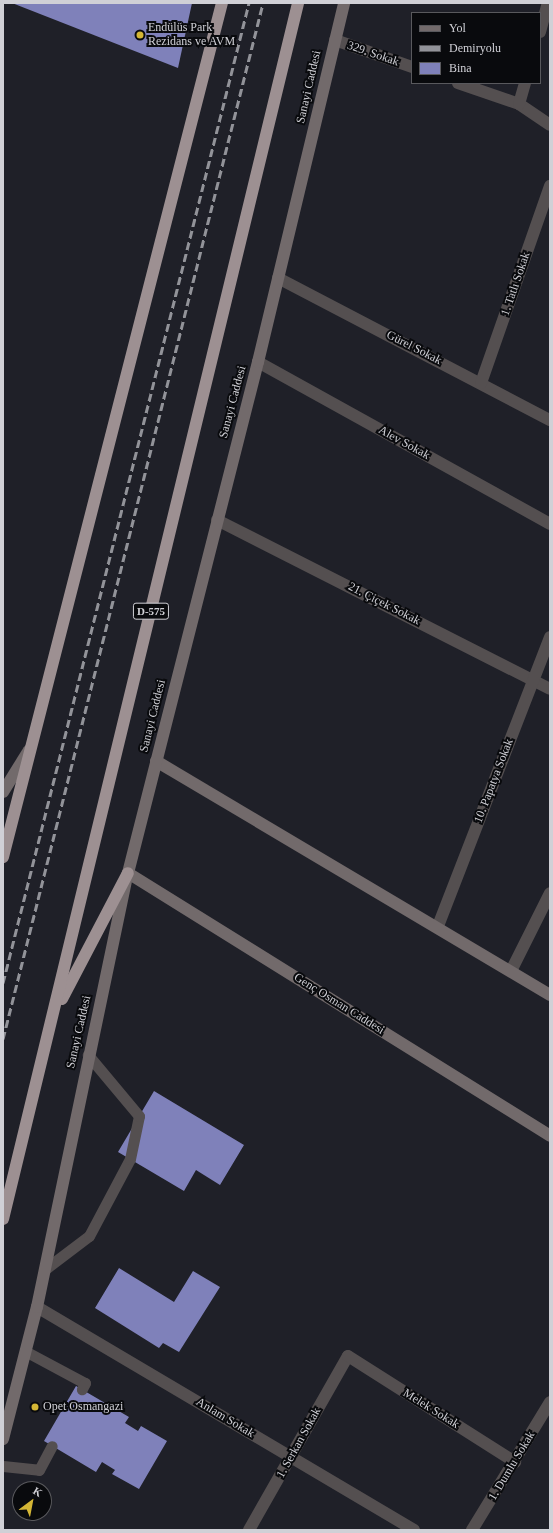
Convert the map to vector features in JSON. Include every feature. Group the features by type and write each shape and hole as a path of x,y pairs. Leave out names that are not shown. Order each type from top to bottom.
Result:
{"highway":[{"path":"3,857 222,3"},
{"name":"D-575","path":"3,1219 298,3"},
{"path":"53,1016 128,873"}],"street":[{"name":"Sanayi Caddesi","path":"3,1439 37,1307 88,1055 128,873 258,362 344,3"},
{"path":"541,28 548,3"},
{"name":"329. Sokak","path":"334,40 411,67"},
{"path":"461,84 519,104 550,125"},
{"path":"519,104 525,84"},
{"name":"1. Tatlı Sokak","path":"481,383 550,186"},
{"name":"Gürel Sokak","path":"278,278 550,420"},
{"name":"Alev Sokak","path":"258,362 550,524"},
{"name":"21. Çiçek Sokak","path":"217,520 550,689"},
{"name":"10. Papatya Sokak","path":"438,926 550,637"},
{"path":"3,792 32,743"},
{"path":"156,761 438,926 550,995"},
{"name":"Genç Osman Caddesi","path":"128,873 550,1136"},
{"path":"511,971 550,893"},
{"name":"Anlam Sokak","path":"37,1307 414,1530"},
{"name":"1. Serkan Sokak","path":"249,1530 292,1457 348,1356"},
{"name":"Melek Sokak","path":"348,1356 515,1462"},
{"name":"1. Dumlu Sokak","path":"472,1530 548,1409"}],"lane":[{"path":"44,1270 89,1236 130,1159 139,1116 88,1055"},
{"path":"25,1351 85,1383 82,1389"},
{"path":"3,1466 39,1470 52,1446"}],"building":[{"name":"Endülüs Park Rezidans ve AVM","path":"12,3 192,3 178,68"},
{"path":"154,1091 244,1145 220,1185 196,1170 184,1191 118,1152"},
{"path":"119,1268 174,1302 193,1271 220,1287 179,1352 163,1343 159,1348 95,1308"},
{"path":"76,1386 129,1417 125,1423 138,1431 141,1426 167,1441 139,1489 112,1474 115,1470 102,1462 96,1472 44,1441"}],"railway":[{"path":"3,983 249,3"},
{"path":"3,1039 263,3"}],"place":[{"name":"Endülüs Park Rezidans ve AVM","path":"140,35"},
{"name":"Opet Osmangazi","path":"35,1407"}]}
